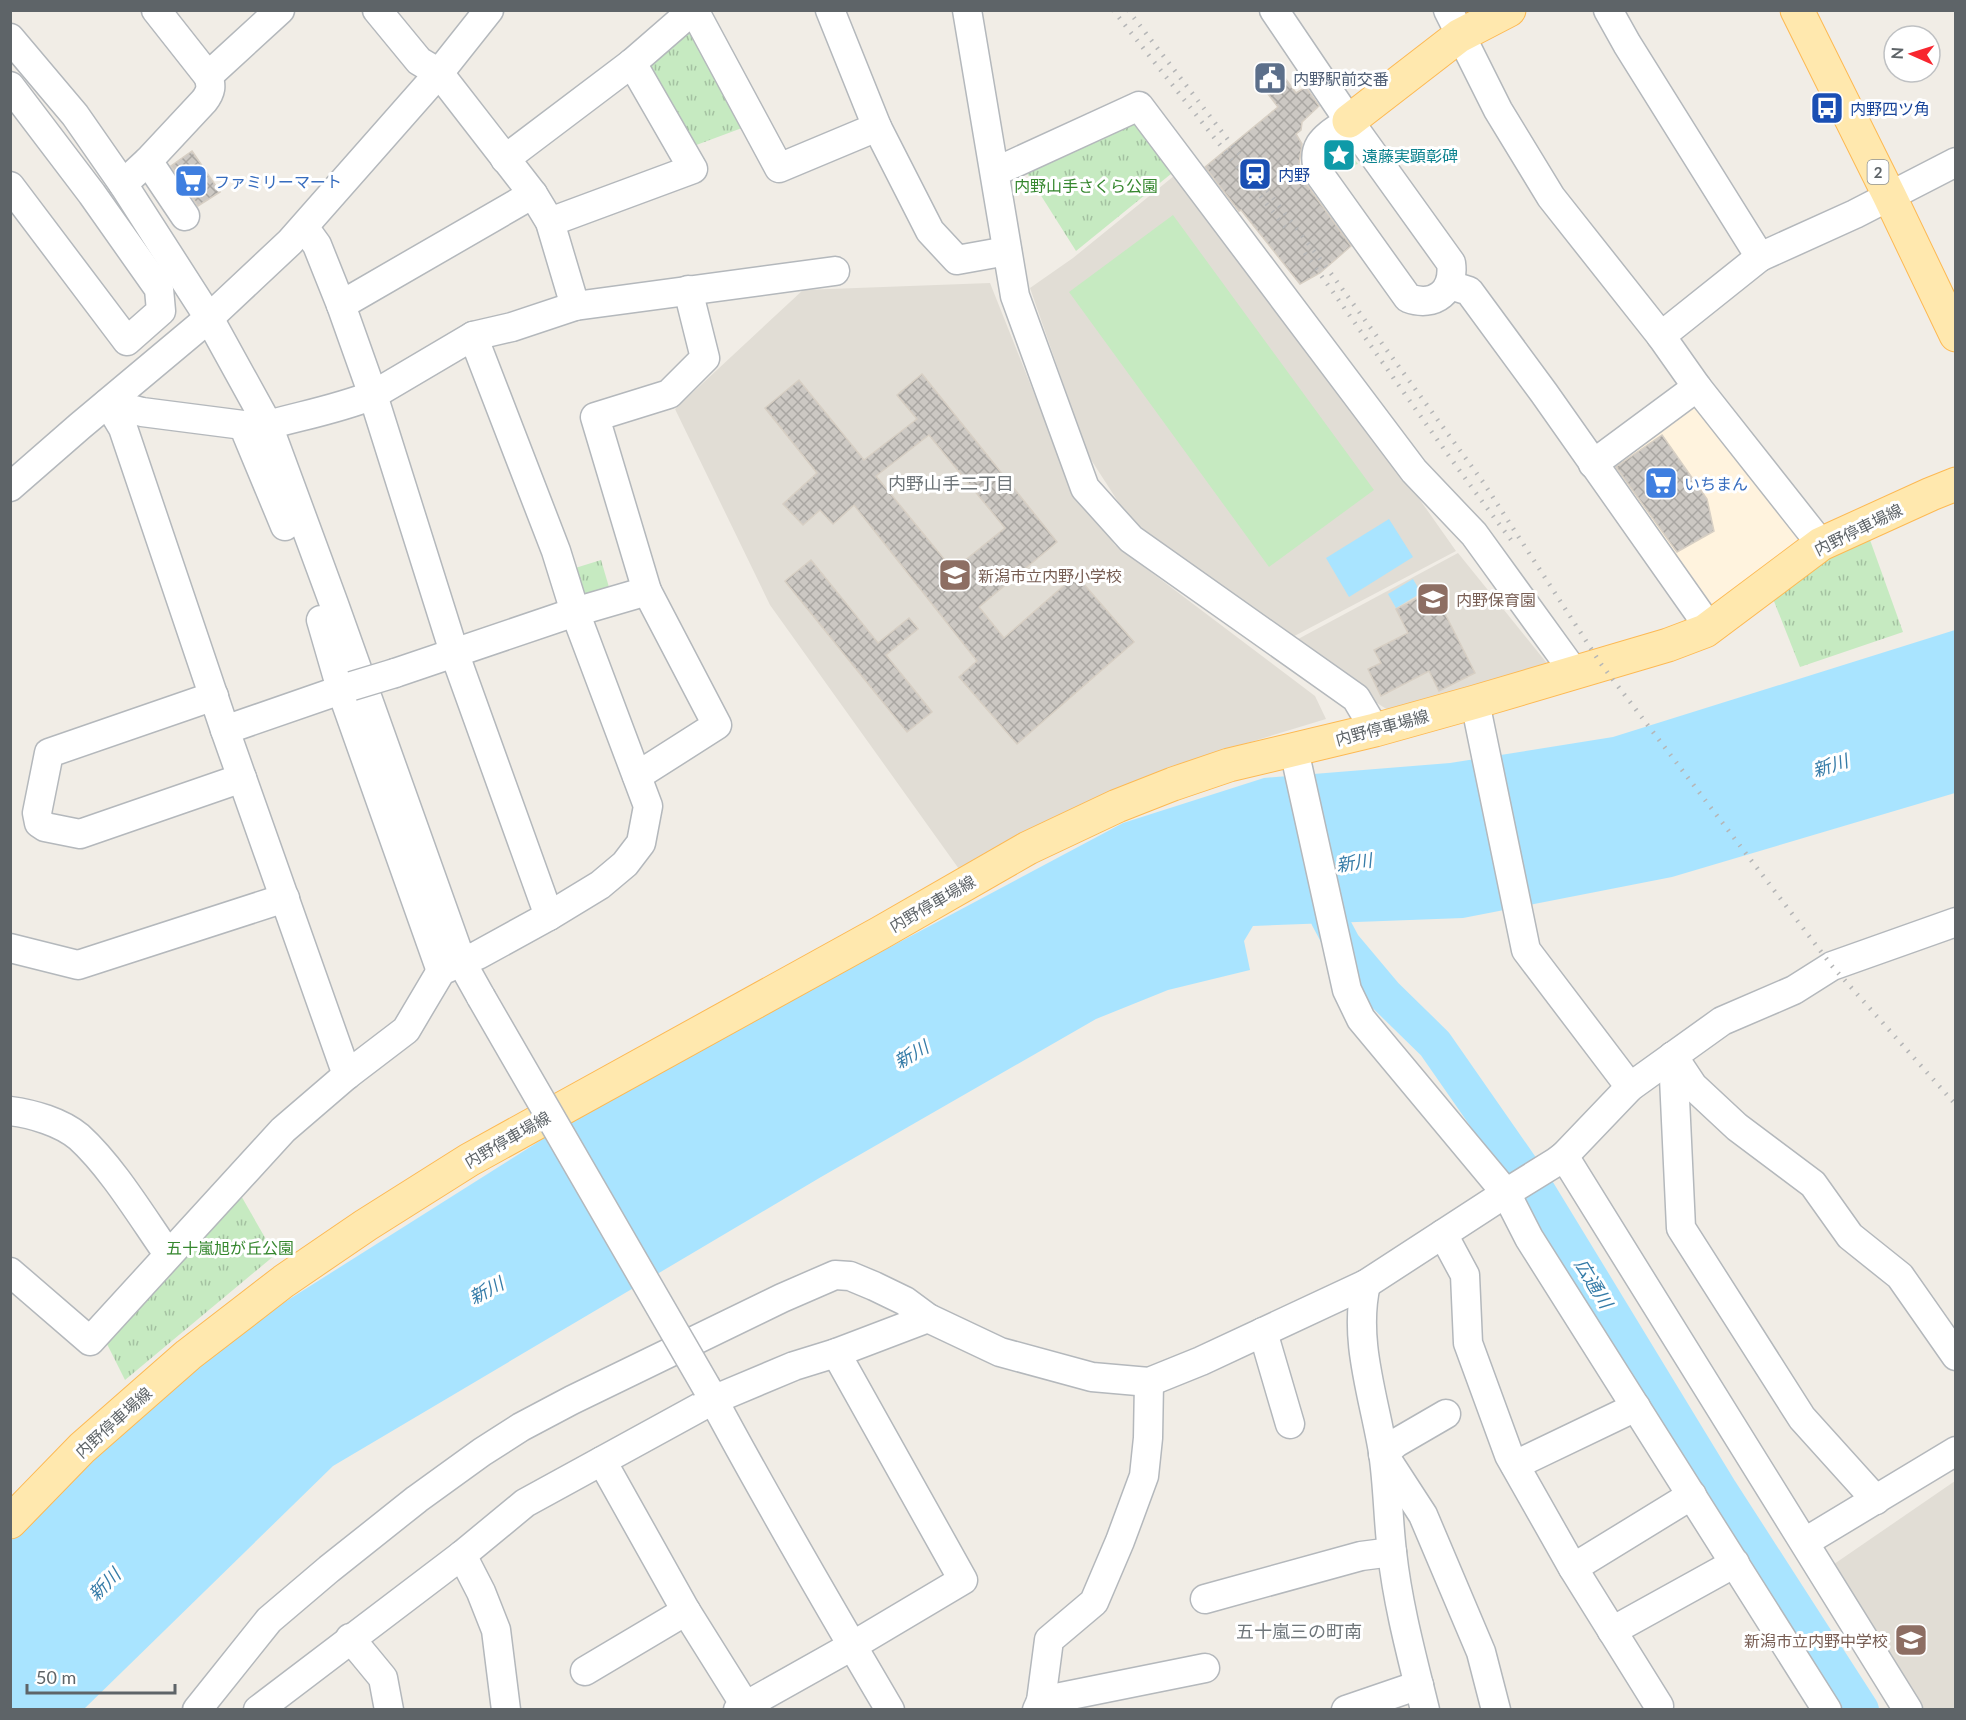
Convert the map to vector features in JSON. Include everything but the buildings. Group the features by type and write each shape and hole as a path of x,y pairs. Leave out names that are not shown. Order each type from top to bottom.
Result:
{"main road":[{"path":"1349,121 1454,23 1509,10"},
{"name":"2","path":"1797,10 1889,195 1948,302 1956,335"},
{"name":"内野停車場線","path":"10,1522 82,1448 188,1355 294,1275 366,1225 469,1160 880,933 1028,848 1117,806 1228,765 1375,730 1475,702 1668,645 1705,631 1821,544 1956,484"}],"street":[{"path":"123,184 148,161 209,94 211,85 208,76 156,10"},
{"path":"208,76 279,10"},
{"path":"377,10 419,61 439,74 533,194 550,222 575,306"},
{"path":"10,488 209,318 259,255 304,227 439,74 489,10"},
{"path":"506,159 632,63 693,10 779,168 878,127"},
{"path":"830,10 878,127 930,231 957,260 1007,251"},
{"path":"967,10 1015,296 1085,488 1131,539 1356,698 1375,730"},
{"path":"1274,10 1349,121 1451,263 1450,285 1439,296 1418,302 1408,298 1320,175 1315,164 1317,149 1324,136 1349,121"},
{"path":"1608,10 1626,44 1760,257"},
{"path":"1454,23 1498,110 1551,197 1821,544"},
{"path":"10,38 75,115 123,184 178,232"},
{"path":"550,222 693,169 632,63"},
{"path":"10,86 92,194 159,289 161,311 127,340 10,186"},
{"path":"994,172 1139,106 1414,471 1474,534 1574,672"},
{"path":"148,161 178,232 209,318 334,604 451,967"},
{"path":"1660,336 1760,257 1855,214 1956,162"},
{"path":"341,305 533,194"},
{"path":"304,227 317,245 341,305 373,395 454,652 549,916"},
{"path":"108,403 142,411 256,425 321,413 373,395 473,336 512,327 575,306 835,271"},
{"path":"1450,285 1469,291 1699,613 1705,631"},
{"path":"637,777 717,725 647,591 595,417 669,394 705,358 688,290"},
{"path":"10,1272 90,1341 283,1130 347,1075 405,1030 451,967 549,916 600,885 625,864 641,843 648,806 575,612 556,551 473,336"},
{"path":"1593,464 1697,387"},
{"path":"108,403 123,428 213,696 347,1075"},
{"path":"256,425 321,621 451,967 481,998 890,1710"},
{"path":"225,730 575,612 647,591"},
{"path":"213,696 49,753 37,813 39,823 45,827 80,834 242,778"},
{"path":"1475,702 1526,950 1630,1088"},
{"path":"1294,750 1347,990 1361,1019 1509,1190 1529,1238 1827,1710"},
{"path":"10,948 78,965 285,898"},
{"path":"197,1710 269,1620 417,1499 482,1452 531,1422 782,1298 835,1275 850,1276 905,1301 928,1318 1000,1352 1092,1377 1149,1382 1201,1362 1366,1284 1560,1159 1630,1088 1722,1021 1794,990 1832,966 1956,922"},
{"path":"1673,1056 1693,1086 1737,1127 1814,1184 1850,1236 1900,1276 1956,1356"},
{"path":"1673,1056 1681,1228 1802,1418 1875,1500"},
{"path":"10,1111 50,1121 77,1136 102,1161 168,1254"},
{"path":"1560,1159 1805,1542 1908,1710"},
{"path":"1443,1234 1465,1275 1468,1343 1509,1455 1573,1568 1659,1706"},
{"path":"1346,1710 1422,1697 1403,1624 1392,1552 1383,1454 1363,1347 1362,1304 1366,1284"},
{"path":"258,1710 462,1555 525,1503 602,1461 710,1394 836,1353 928,1318"},
{"path":"1263,1332 1290,1424"},
{"path":"602,1461 686,1611 744,1708 963,1580 836,1353"},
{"path":"1149,1382 1148,1438 1144,1476 1094,1602 1049,1640 1039,1705 1205,1668"},
{"path":"1515,1465 1636,1407"},
{"path":"1383,1454 1396,1443 1446,1414"},
{"path":"1805,1542 1956,1451"},
{"path":"1383,1454 1424,1515 1481,1652 1496,1710"},
{"path":"1573,1568 1692,1495"},
{"path":"1205,1599 1361,1556 1392,1552"},
{"path":"462,1555 481,1592 496,1630 506,1710"},
{"path":"1612,1631 1735,1563"},
{"path":"585,1671 686,1611"},
{"path":"350,1638 383,1678 388,1710"}],"shaded area":[{"name":"新潟市立内野小学校","path":"1185,167 1456,551 1283,642 1128,517 1088,455 1030,288 1073,258"},
{"name":"新潟市立内野小学校","path":"990,283 1067,476 1115,545 1315,696 1326,719 1198,758 959,869 770,605 675,409 803,290"},
{"path":"1696,402 1801,544 1713,619 1605,464"},
{"name":"内野保育園","path":"1458,553 1550,667 1391,712 1287,645"},
{"name":"新潟市立内野中学校","path":"1955,1481 1955,1709 1911,1709 1824,1571"}],"green space":[{"path":"691,21 750,125 691,147 641,63"},
{"name":"内野山手さくら公園","path":"1138,112 1182,165 1076,251 1023,167"},
{"path":"1335,133 1358,164 1331,171 1329,143"},
{"path":"1173,215 1374,490 1269,567 1069,292"},
{"path":"1865,526 1903,632 1800,667 1768,586"},
{"path":"601,560 611,594 583,602 572,569"},
{"name":"五十嵐旭が丘公園","path":"236,1187 275,1255 125,1380 102,1334"}],"water":[{"path":"1389,519 1413,557 1349,597 1326,558"},
{"path":"1413,579 1421,593 1396,608 1388,594"},
{"name":"新川","path":"1955,630 1955,793 1672,877 1463,918 1253,926 1244,941 1250,970 1168,990 1096,1019 821,1177 333,1466 84,1709 11,1709 10,1542 155,1384 614,1094 1123,823 1264,778 1450,763 1613,737"}],"waterway":[{"name":"広通川","path":"1328,917 1343,945 1385,995 1435,1044 1538,1192 1720,1491 1861,1710"}],"railway":[{"path":"1113,10 1285,227"},
{"path":"1128,10 1327,268 1483,482 1601,664 1832,966 1956,1105"},
{"path":"1305,253 1515,545"}],"place":[{"name":"内野駅前交番","path":"1270,78"},
{"name":"内野四ツ角","path":"1827,108"},
{"name":"遠藤実顕彰碑","path":"1339,155"},
{"name":"内野","path":"1255,174"},
{"name":"ファミリーマート","path":"191,181"},
{"name":"いちまん","path":"1661,483"},
{"name":"新潟市立内野小学校","path":"955,575"},
{"name":"内野保育園","path":"1433,599"},
{"name":"新潟市立内野中学校","path":"1911,1640"}],"district":[{"name":"内野山手二丁目","path":"951,483"},
{"name":"五十嵐三の町南","path":"1299,1631"}]}
